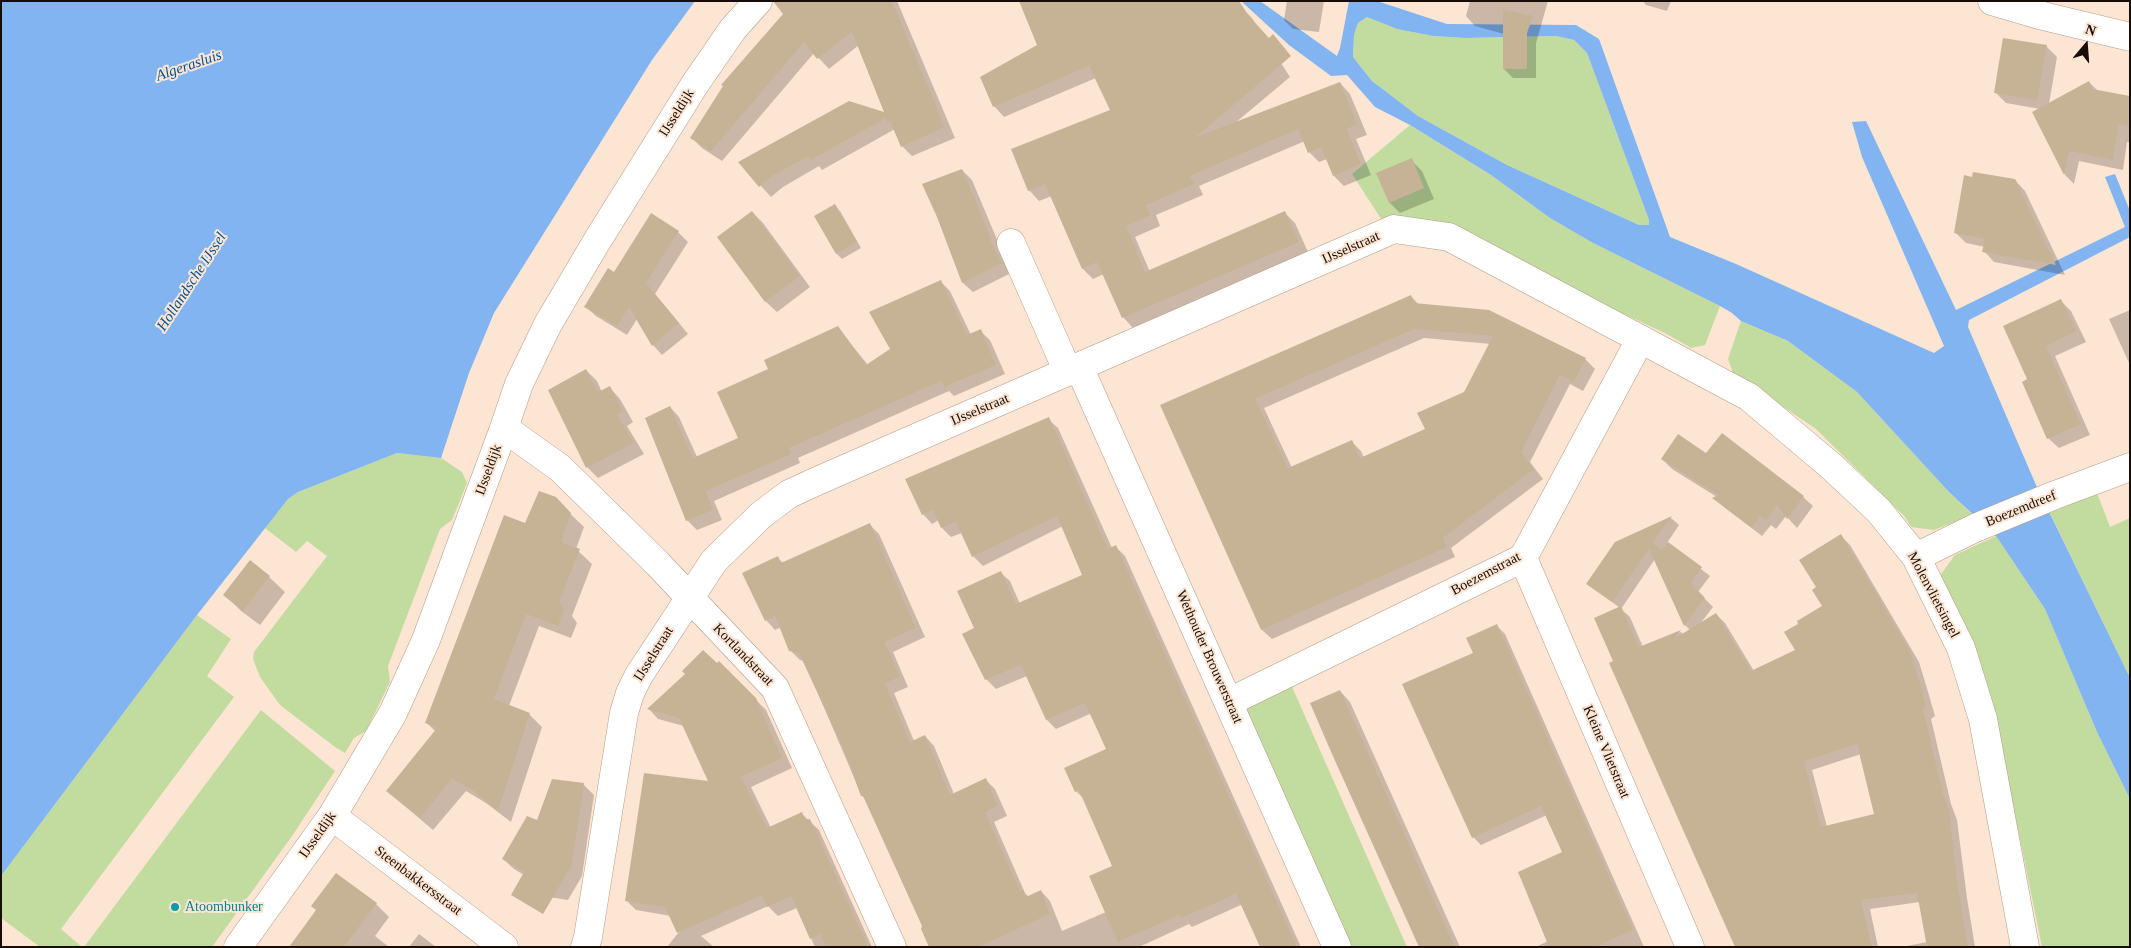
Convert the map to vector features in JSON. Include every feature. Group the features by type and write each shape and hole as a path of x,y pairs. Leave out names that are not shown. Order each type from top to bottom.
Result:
{"street":[{"name":"IJsseldijk","path":"238,947 332,816 393,713 426,640 519,384 548,324 597,241 695,84 733,29 758,1"},
{"path":"1992,1 2043,16 2130,37"},
{"name":"IJsselstraat","path":"585,947 624,713 630,693 639,675 714,560 761,515 790,494 1394,229 1449,237 1640,340"},
{"name":"Wethouder Brouwerstraat","path":"1011,243 1074,370 1229,702 1337,947"},
{"name":"Molenvlietsingel","path":"1640,340 1749,397 1831,466 1879,511 1916,557 1961,648 1983,719 2025,947"},
{"name":"Boezemstraat","path":"1229,702 1523,558 1640,340"},
{"name":"Kortlandstraat","path":"504,428 560,468 658,564 775,688 892,947"},
{"name":"Boezemdreef","path":"1916,557 1975,528 2130,467"},
{"name":"Kleine Vlietstraat","path":"1523,558 1690,947"},
{"name":"Steenbakkersstraat","path":"332,816 504,947"}],"green space":[{"path":"1367,17 1397,29 1433,36 1465,38 1556,36 1574,40 1587,53 1649,220 1649,225 1639,225 1507,165 1418,116 1372,81 1353,57 1354,35 1358,23"},
{"path":"1410,125 1491,175 1550,218 1593,243 1720,306 1705,345 1691,348 1665,333 1509,261 1387,228 1352,174"},
{"path":"1741,321 1788,341 1857,392 1949,492 1973,515 1934,530 1911,527 1905,517 1816,429 1733,373 1728,359"},
{"path":"397,453 441,458 462,472 467,483 452,520 440,529 388,666 390,682 366,731 354,738 345,753 280,705 260,677 253,659 254,652 327,556 307,541 296,552 265,528 288,499 298,492"},
{"path":"2097,493 2110,527 2130,518 2130,678 2050,513"},
{"path":"1996,536 2045,609 2097,732 2130,799 2130,947 2042,947 2006,770 1939,577 1955,555"},
{"path":"197,615 231,639 207,676 234,697 61,929 82,947 40,947 1,918 1,876"},
{"path":"1289,680 1407,947 1345,947 1239,706"},
{"path":"261,710 335,771 292,836 212,947 84,947"}],"water":[{"path":"1,1 695,1 652,60 494,313 469,373 441,458 397,453 298,492 288,499 197,615 1,876"},
{"path":"1241,1 1260,1 1337,56 1349,1 1377,1 1447,24 1576,25 1599,39 1670,237 1736,264 1934,353 1944,346 1862,157 1852,122 1866,121 1956,310 2125,227 2105,177 2115,174 2130,211 2130,237 1969,320 1968,327 2036,485 2130,678 2130,799 2097,732 2045,609 1996,536 1949,492 1857,392 1788,341 1741,321 1720,306 1593,243 1550,218 1491,175 1410,125 1375,107 1347,75 1331,76 1289,45","holes":["1367,17 1397,29 1433,36 1465,38 1556,36 1574,40 1587,53 1649,220 1649,225 1639,225 1507,165 1418,116 1372,81 1353,57 1354,35 1358,23"]}],"building":[{"path":"773,1 892,1 945,127 901,147 890,121 887,122 886,118 811,160 809,156 772,176 759,187 738,162 849,101 884,112 852,32 817,59 804,42 711,151 690,138 723,86 721,85 783,14"},
{"path":"1019,1 1239,1 1249,16 1269,38 1273,34 1291,56 1196,137 1340,82 1357,124 1347,129 1361,164 1333,176 1321,147 1308,153 1298,129 1190,176 1194,184 1146,205 1151,215 1126,226 1145,272 1285,211 1299,242 1122,318 1097,262 1082,269 1045,184 1028,191 1011,149 1110,110 1089,66 993,107 980,77 1037,45"},
{"path":"1503,9 1533,16 1527,33 1527,69 1503,69"},
{"path":"2003,38 2047,45 2037,100 1994,93"},
{"path":"2089,81 2092,89 2130,96 2130,126 2119,124 2113,160 2069,151 2064,175 2032,112"},
{"path":"1412,158 1424,188 1389,203 1376,173"},
{"path":"962,169 992,240 990,240 1002,263 962,283 937,217 922,184"},
{"path":"1973,172 2015,179 2056,265 1982,252 1985,239 1954,233 1964,175 1972,177"},
{"path":"835,204 857,242 836,254 814,216"},
{"path":"752,211 800,276 765,302 717,237"},
{"path":"651,213 679,231 646,283 679,323 652,346 629,307 617,326 584,307 608,268 614,272"},
{"path":"941,280 967,335 981,329 996,365 944,387 941,381 789,448 792,454 706,491 713,510 686,521 645,418 670,406 693,458 738,438 717,392 768,369 764,360 838,326 866,365 890,349 869,312"},
{"path":"1411,295 1414,303 1489,310 1586,358 1574,382 1560,375 1521,452 1534,469 1443,538 1447,547 1261,630 1160,405","holes":["1414,329 1493,336 1464,392 1417,413 1425,429 1360,458 1352,440 1288,468 1255,399"]},
{"path":"2061,299 2076,331 2046,346 2081,424 2047,439 2022,382 2027,379 2003,326"},
{"path":"586,369 598,392 610,386 623,411 617,415 634,443 586,468 548,390"},
{"path":"1049,417 1108,549 1116,545 1297,947 1260,947 1236,894 1181,918 1180,915 1118,942 1089,876 1112,866 1079,790 1075,792 1064,768 1106,749 1085,703 1046,720 1021,665 985,680 962,634 974,628 957,591 1001,571 1016,604 1082,575 1057,516 972,557 956,522 941,528 933,510 922,515 905,479"},
{"path":"1722,433 1804,496 1787,519 1777,505 1766,520 1760,516 1752,528 1712,498 1718,495 1661,459 1678,434 1706,453"},
{"path":"539,491 556,497 571,513 561,542 580,549 559,602 564,609 558,626 526,614 494,699 530,713 498,811 472,790 452,779 420,818 386,791 437,728 425,723 504,515 525,523"},
{"path":"1672,516 1653,542 1661,551 1668,542 1702,567 1691,583 1705,598 1684,626 1649,549 1612,602 1586,584 1615,542"},
{"path":"870,523 916,628 885,642 900,677 885,683 910,742 925,735 950,795 986,778 998,806 985,812 1020,891 1023,890 1026,897 1041,890 1050,914 978,947 929,947 921,929 922,926 863,796 861,796 843,748 799,653 789,651 775,616 765,621 742,573 778,556 781,563"},
{"path":"1841,534 1910,651 1920,682 1926,707 1923,709 1943,794 1949,809 1958,888 1968,947 1927,947 1917,893 1861,900 1872,947 1735,947 1609,663 1613,661 1594,618 1621,606 1639,647 1681,630 1674,639 1716,613 1751,671 1795,650 1784,632 1798,624 1797,621 1822,606 1812,590 1816,587 1799,560","holes":["1857,744 1874,814 1821,827 1804,761"]},
{"path":"250,560 270,576 243,611 223,595"},
{"path":"1497,624 1633,930 1595,947 1549,947 1518,872 1562,852 1541,806 1472,838 1402,684 1473,653 1466,638"},
{"path":"703,650 717,663 719,661 756,698 782,758 741,777 767,828 802,812 805,820 810,819 868,947 826,947 820,934 810,939 791,896 767,907 762,895 677,933 665,907 625,901 644,773 708,781 679,718 647,709 685,674 682,671"},
{"path":"1340,690 1455,947 1419,947 1332,754 1310,703"},
{"path":"552,779 584,783 572,865 543,914 511,895 524,872 502,859 527,816 537,820"},
{"path":"336,873 377,903 344,947 289,947 316,910 311,906"}],"place":[{"name":"Atoombunker","path":"175,907"}],"water label":[{"name":"Algerasluis","path":"189,66"},
{"name":"Hollandsche IJssel","path":"192,282"}]}
